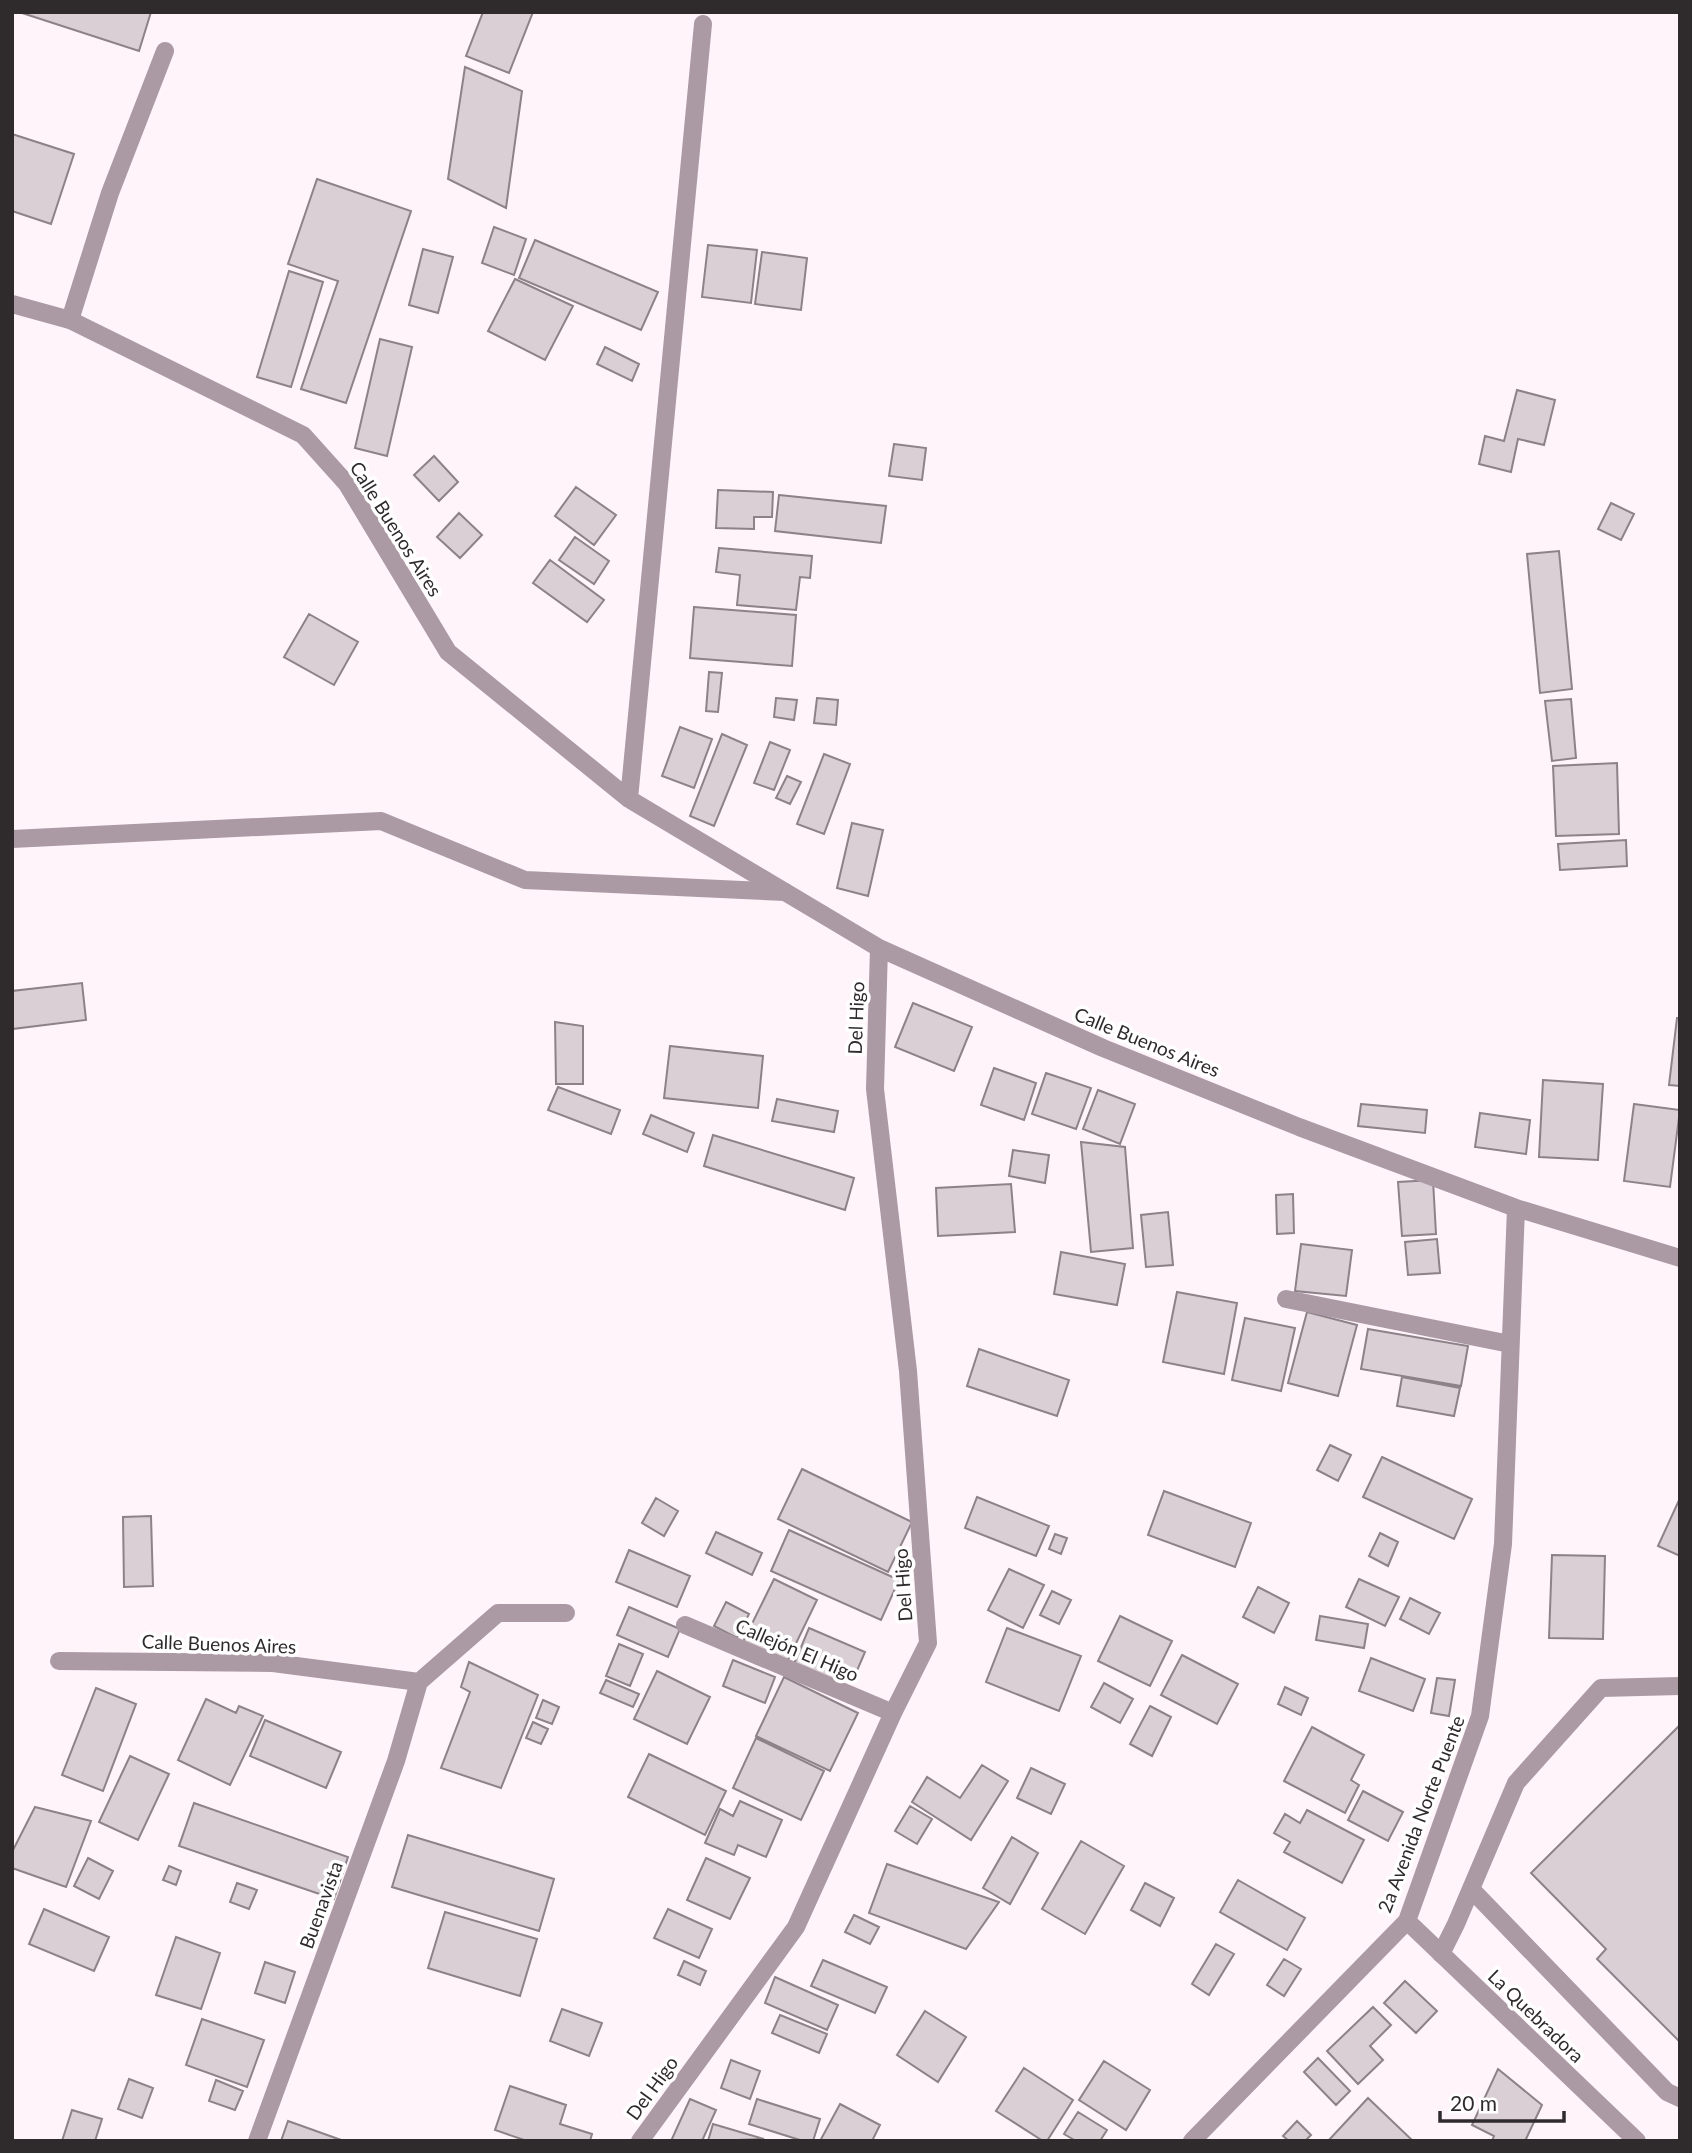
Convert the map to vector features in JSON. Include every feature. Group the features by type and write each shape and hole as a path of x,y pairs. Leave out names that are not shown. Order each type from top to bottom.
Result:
{"street":[{"path":"629,799 703,24"},
{"path":"70,320 110,193 165,51"},
{"name":"Calle Buenos Aires","path":"12,304 70,320 303,435 347,484 448,652 629,799 879,948 1102,1048 1299,1127 1516,1208 1680,1258"},
{"path":"12,839 381,821 525,880 785,892"},
{"name":"Del Higo","path":"640,2141 796,1927 893,1713 928,1643 908,1371 875,1089 879,948"},
{"name":"2a Avenida Norte Puente","path":"1192,2141 1407,1921 1480,1716 1503,1544 1516,1208"},
{"path":"1286,1299 1510,1344"},
{"path":"419,1682 498,1613 566,1613"},
{"name":"Callejón El Higo","path":"685,1625 893,1713"},
{"name":"Calle Buenos Aires","path":"59,1661 273,1663 419,1682"},
{"name":"Buenavista","path":"257,2141 396,1761 419,1682"},
{"path":"1441,1954 1516,1783 1601,1688 1680,1686"},
{"path":"1471,1889 1667,2092 1680,2098"},
{"name":"La Quebradora","path":"1407,1921 1637,2141"}],"building":[{"path":"19,12 151,12 139,51"},
{"path":"483,12 533,12 509,73 466,56"},
{"path":"465,67 522,91 506,208 448,179"},
{"path":"12,134 74,154 51,224 12,211"},
{"path":"317,179 411,211 346,403 301,389 338,281 288,264"},
{"path":"494,227 526,239 514,275 482,263"},
{"path":"535,240 658,292 641,330 519,278"},
{"path":"708,245 757,250 751,303 702,297"},
{"path":"423,249 453,257 438,313 409,305"},
{"path":"762,252 807,258 801,310 755,304"},
{"path":"289,271 323,282 291,387 257,377"},
{"path":"515,279 573,306 545,360 488,331"},
{"path":"380,339 412,347 387,456 355,448"},
{"path":"605,347 639,364 632,381 597,364"},
{"path":"1517,390 1555,400 1544,445 1518,439 1511,472 1479,464 1485,436 1504,441"},
{"path":"894,444 926,448 922,480 889,476"},
{"path":"434,456 458,482 439,501 414,475"},
{"path":"576,487 616,515 594,545 555,516"},
{"path":"718,490 773,492 772,517 754,517 754,529 716,528"},
{"path":"779,495 886,506 881,543 775,531"},
{"path":"1611,503 1634,514 1621,540 1598,529"},
{"path":"459,513 482,535 460,558 437,537"},
{"path":"575,537 609,561 594,584 559,560"},
{"path":"719,548 812,556 810,578 800,577 796,610 737,605 740,575 716,572"},
{"path":"1559,551 1572,689 1540,693 1527,554"},
{"path":"550,560 604,600 587,622 533,583"},
{"path":"694,607 796,615 792,666 690,658"},
{"path":"309,614 358,642 334,685 284,657"},
{"path":"709,672 722,673 718,712 706,711"},
{"path":"776,698 797,700 794,720 774,717"},
{"path":"817,698 838,700 836,725 814,723"},
{"path":"1571,699 1576,758 1552,761 1545,701"},
{"path":"680,727 712,739 694,788 662,776"},
{"path":"722,734 747,745 714,826 690,816"},
{"path":"770,742 790,750 774,790 754,783"},
{"path":"824,754 850,764 824,834 797,824"},
{"path":"1617,763 1619,834 1556,836 1553,766"},
{"path":"787,776 801,782 790,804 776,798"},
{"path":"852,823 883,830 868,896 837,888"},
{"path":"1626,840 1627,866 1560,870 1558,844"},
{"path":"82,983 86,1020 12,1029 12,991"},
{"path":"913,1003 972,1027 954,1071 895,1047"},
{"path":"1677,1018 1680,1018 1680,1086 1669,1085"},
{"path":"555,1022 583,1026 583,1084 556,1084"},
{"path":"670,1046 763,1056 758,1108 664,1098"},
{"path":"994,1068 1036,1083 1024,1120 981,1105"},
{"path":"1046,1073 1091,1088 1076,1129 1032,1114"},
{"path":"1543,1080 1603,1084 1598,1160 1539,1157"},
{"path":"558,1087 620,1110 611,1134 548,1110"},
{"path":"1098,1090 1135,1104 1120,1144 1083,1129"},
{"path":"777,1099 838,1111 834,1132 772,1121"},
{"path":"1361,1104 1427,1110 1425,1133 1358,1126"},
{"path":"1634,1104 1680,1110 1670,1187 1624,1181"},
{"path":"1480,1113 1530,1120 1526,1154 1475,1147"},
{"path":"651,1115 694,1133 687,1152 643,1134"},
{"path":"713,1135 854,1178 845,1210 704,1166"},
{"path":"1081,1142 1125,1147 1133,1248 1091,1252"},
{"path":"1013,1150 1049,1155 1045,1183 1009,1176"},
{"path":"1433,1180 1436,1234 1402,1236 1398,1182"},
{"path":"1011,1184 1015,1232 938,1236 936,1188"},
{"path":"1293,1194 1294,1233 1277,1234 1276,1195"},
{"path":"1168,1212 1173,1265 1146,1267 1141,1215"},
{"path":"1437,1239 1440,1273 1408,1275 1405,1242"},
{"path":"1301,1244 1352,1250 1346,1296 1295,1291"},
{"path":"1061,1252 1125,1264 1117,1305 1054,1294"},
{"path":"1177,1292 1237,1303 1224,1374 1163,1362"},
{"path":"1307,1312 1357,1325 1338,1396 1288,1383"},
{"path":"1245,1318 1295,1328 1281,1391 1232,1380"},
{"path":"1368,1329 1468,1346 1461,1386 1361,1369"},
{"path":"979,1349 1069,1380 1057,1416 967,1386"},
{"path":"1402,1377 1460,1388 1454,1416 1397,1406"},
{"path":"1330,1445 1351,1455 1338,1481 1317,1470"},
{"path":"1382,1457 1472,1499 1454,1539 1363,1497"},
{"path":"802,1469 912,1522 888,1572 778,1519"},
{"path":"1164,1491 1251,1523 1235,1567 1148,1535"},
{"path":"977,1497 1049,1526 1036,1556 965,1528"},
{"path":"656,1498 678,1511 664,1536 642,1523"},
{"path":"1680,1498 1680,1556 1658,1546"},
{"path":"151,1516 153,1586 124,1587 123,1517"},
{"path":"789,1530 899,1580 881,1620 771,1571"},
{"path":"716,1532 762,1553 752,1575 706,1553"},
{"path":"1380,1533 1398,1542 1388,1566 1369,1556"},
{"path":"1055,1534 1067,1538 1061,1554 1049,1549"},
{"path":"629,1550 690,1576 677,1607 616,1582"},
{"path":"1552,1555 1605,1556 1603,1639 1549,1638"},
{"path":"1009,1569 1044,1585 1023,1628 988,1610"},
{"path":"774,1579 817,1600 787,1662 743,1642"},
{"path":"1359,1579 1399,1597 1385,1626 1346,1607"},
{"path":"1258,1587 1289,1603 1274,1633 1243,1617"},
{"path":"1052,1591 1071,1600 1059,1624 1040,1615"},
{"path":"1410,1598 1440,1613 1429,1634 1400,1619"},
{"path":"726,1602 749,1614 737,1638 714,1626"},
{"path":"629,1607 680,1629 668,1657 617,1635"},
{"path":"1120,1616 1172,1641 1150,1686 1098,1661"},
{"path":"1320,1616 1368,1624 1364,1648 1316,1640"},
{"path":"809,1628 865,1652 856,1673 840,1666 834,1682 794,1664"},
{"path":"1007,1628 1081,1656 1059,1711 986,1682"},
{"path":"619,1644 643,1654 630,1686 606,1676"},
{"path":"1182,1655 1238,1684 1217,1724 1161,1695"},
{"path":"1371,1658 1425,1679 1413,1711 1359,1691"},
{"path":"733,1660 775,1677 765,1703 723,1686"},
{"path":"469,1662 538,1695 501,1788 441,1768 470,1692 461,1687"},
{"path":"657,1671 710,1697 687,1744 634,1719"},
{"path":"784,1677 858,1713 830,1771 756,1736"},
{"path":"1437,1678 1455,1680 1449,1716 1431,1713"},
{"path":"606,1680 639,1694 633,1707 600,1693"},
{"path":"1104,1683 1133,1699 1120,1723 1091,1707"},
{"path":"1285,1687 1308,1698 1301,1715 1278,1704"},
{"path":"96,1688 136,1704 103,1791 62,1775"},
{"path":"206,1699 236,1713 239,1706 263,1716 230,1785 178,1760"},
{"path":"543,1700 559,1707 552,1724 536,1718"},
{"path":"1150,1706 1171,1717 1152,1756 1130,1744"},
{"path":"265,1720 341,1752 326,1788 250,1756"},
{"path":"533,1722 548,1729 541,1744 526,1738"},
{"path":"1679,1726 1680,2042 1597,1959 1606,1949 1531,1873"},
{"path":"1312,1727 1364,1755 1351,1780 1359,1785 1345,1813 1284,1781"},
{"path":"756,1738 824,1771 801,1820 733,1788"},
{"path":"649,1754 726,1791 705,1835 628,1797"},
{"path":"130,1756 169,1774 138,1840 99,1822"},
{"path":"982,1765 1008,1781 971,1840 912,1802 927,1777 960,1798"},
{"path":"1031,1768 1065,1784 1051,1814 1017,1798"},
{"path":"1363,1791 1403,1812 1388,1841 1348,1820"},
{"path":"740,1801 782,1820 766,1857 738,1845 734,1855 705,1843 720,1809 733,1816"},
{"path":"194,1803 348,1857 334,1899 179,1846"},
{"path":"910,1806 932,1819 917,1844 895,1831"},
{"path":"35,1807 91,1821 66,1887 12,1868 12,1852"},
{"path":"1307,1810 1364,1840 1342,1883 1284,1852 1290,1842 1274,1833 1285,1814 1300,1823"},
{"path":"408,1835 554,1879 539,1931 392,1887"},
{"path":"1012,1837 1038,1853 1010,1904 983,1888"},
{"path":"1081,1841 1124,1866 1085,1934 1042,1909"},
{"path":"88,1858 113,1871 99,1899 74,1886"},
{"path":"706,1858 750,1878 730,1919 687,1900"},
{"path":"887,1864 999,1902 966,1949 869,1913"},
{"path":"169,1866 181,1871 176,1885 163,1880"},
{"path":"1238,1880 1305,1918 1287,1950 1220,1912"},
{"path":"237,1883 257,1890 249,1909 230,1902"},
{"path":"1145,1883 1174,1898 1160,1926 1131,1910"},
{"path":"44,1909 109,1937 94,1971 29,1944"},
{"path":"668,1909 712,1929 699,1958 654,1938"},
{"path":"445,1912 537,1939 520,1996 428,1968"},
{"path":"854,1915 879,1927 870,1944 845,1932"},
{"path":"176,1937 220,1953 201,2009 156,1995"},
{"path":"1216,1944 1234,1954 1209,1995 1192,1984"},
{"path":"1284,1959 1301,1969 1284,1996 1267,1985"},
{"path":"823,1960 887,1987 875,2013 811,1986"},
{"path":"684,1961 706,1971 700,1985 678,1975"},
{"path":"265,1962 295,1972 285,2003 255,1993"},
{"path":"775,1977 838,2005 827,2030 765,2003"},
{"path":"1405,1981 1437,2011 1416,2033 1384,2003"},
{"path":"1373,2007 1391,2025 1370,2046 1383,2060 1358,2084 1327,2051"},
{"path":"562,2009 602,2023 589,2056 550,2041"},
{"path":"925,2011 966,2037 938,2082 897,2055"},
{"path":"780,2015 827,2034 819,2053 772,2033"},
{"path":"202,2019 264,2040 247,2087 186,2065"},
{"path":"1318,2058 1350,2091 1336,2105 1304,2072"},
{"path":"731,2060 760,2071 750,2099 721,2088"},
{"path":"1104,2061 1150,2090 1126,2130 1079,2100"},
{"path":"1024,2068 1073,2100 1047,2141 996,2111"},
{"path":"1498,2069 1542,2105 1526,2139 1529,2141 1492,2141 1494,2136 1472,2125"},
{"path":"129,2079 153,2088 142,2118 118,2109"},
{"path":"216,2080 243,2091 235,2110 209,2101"},
{"path":"510,2086 566,2105 560,2124 592,2134 590,2141 527,2141 495,2130"},
{"path":"1368,2098 1413,2141 1328,2141"},
{"path":"690,2099 716,2110 702,2141 671,2141"},
{"path":"757,2099 820,2119 813,2141 803,2141 749,2124"},
{"path":"840,2104 880,2125 872,2141 820,2141"},
{"path":"72,2110 102,2119 95,2141 62,2141"},
{"path":"1078,2112 1107,2130 1100,2141 1076,2141 1064,2134"},
{"path":"288,2121 344,2141 281,2141"},
{"path":"1297,2121 1311,2135 1305,2141 1289,2141 1283,2136"},
{"path":"713,2124 764,2139 708,2141"}]}
